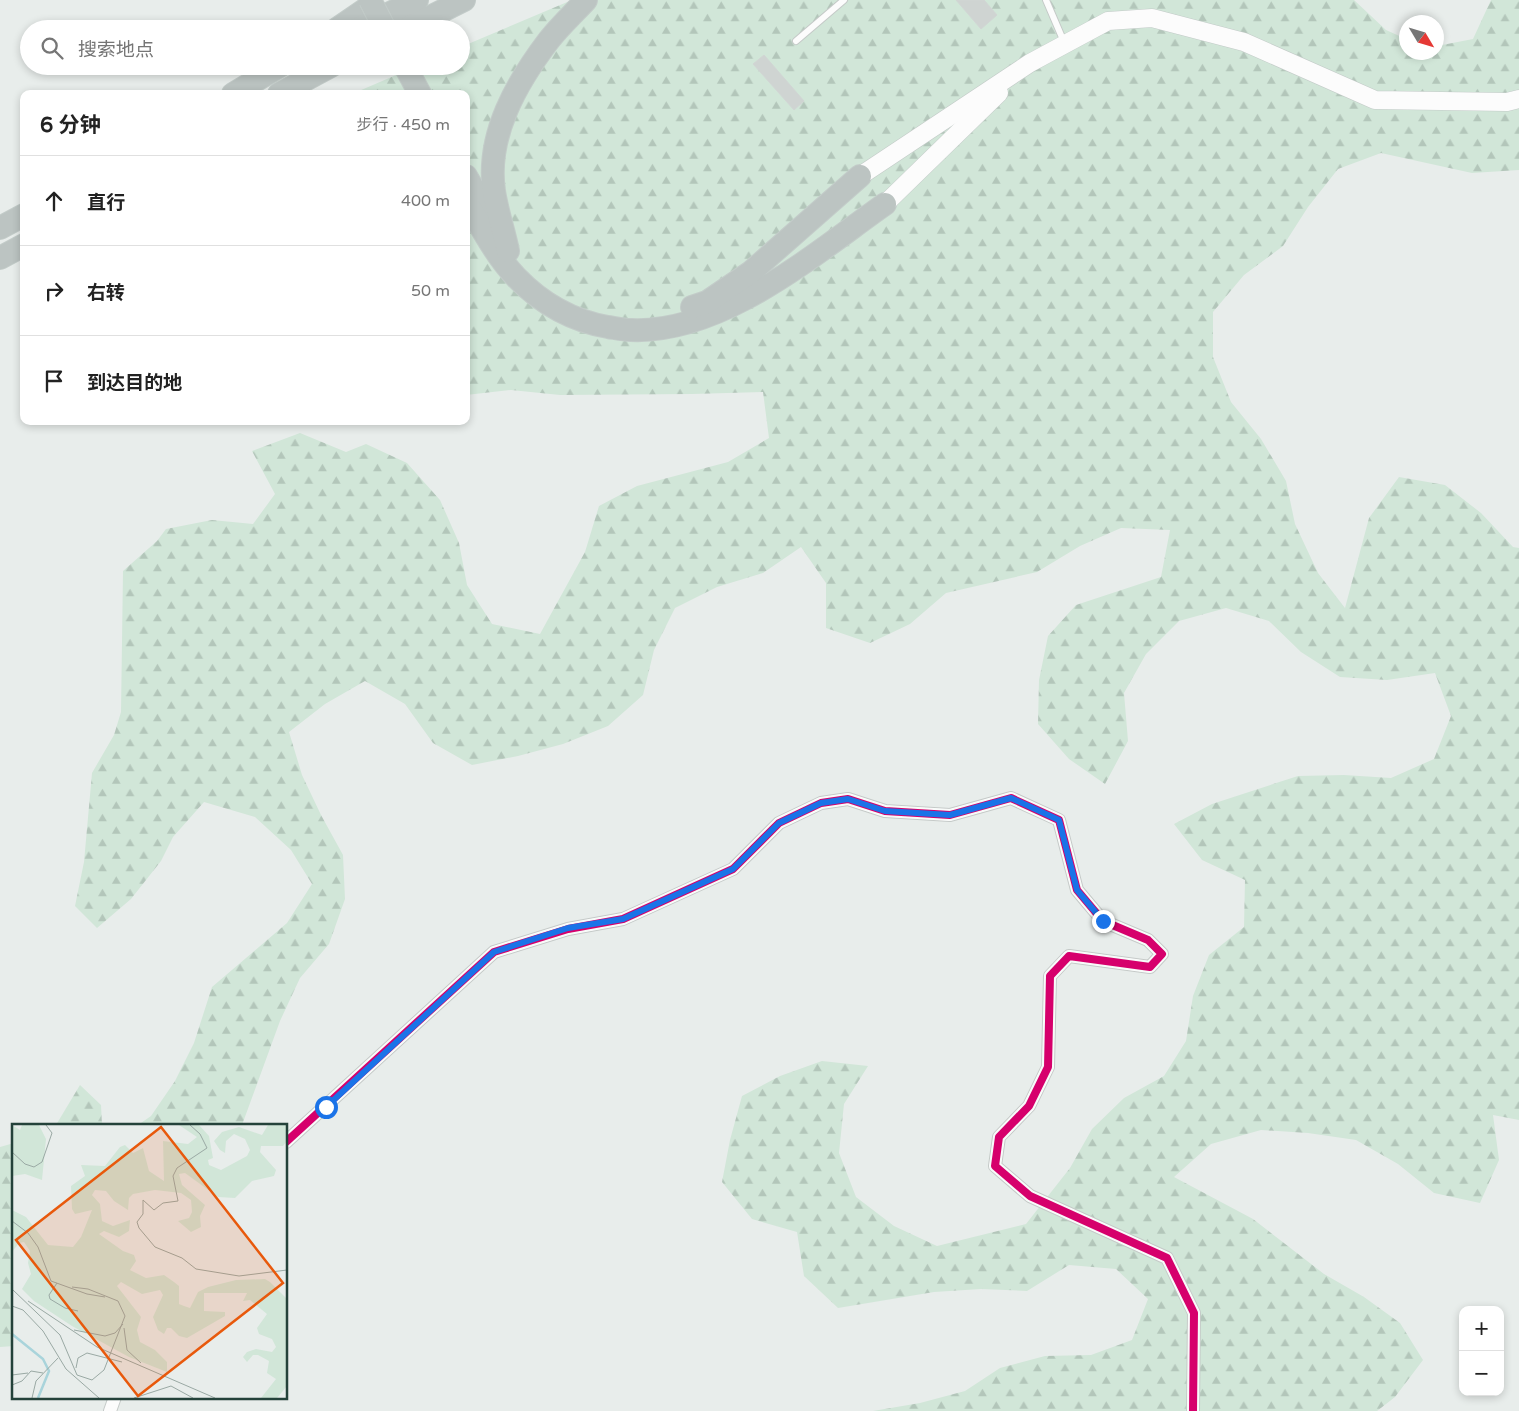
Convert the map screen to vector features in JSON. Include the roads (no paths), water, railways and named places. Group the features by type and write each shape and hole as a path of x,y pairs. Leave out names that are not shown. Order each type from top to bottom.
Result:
{"highway":[{"path":"357,0 367,20"},
{"path":"370,0 380,20"},
{"path":"350,20 380,0"},
{"path":"376,20 417,0"},
{"path":"424,20 464,0"},
{"path":"502,252 494,190 493,157 502,121 525,74 550,38 586,0"},
{"path":"240,90 265,75"},
{"path":"286,90 314,75"},
{"path":"396,75 404,90"},
{"path":"410,75 418,90"},
{"path":"470,232 502,252 543,286 573,304 601,313 632,318 669,316 707,302 750,272 860,176"},
{"path":"470,184 516,277 541,299 569,316 597,325 631,330 669,327 715,314 766,288 885,204"},
{"path":"470,207 502,252"},
{"path":"0,228 20,217"},
{"path":"0,258 20,247"}],"main road":[{"path":"860,176 1030,63 1108,21 1152,18 1244,42 1375,100 1507,102 1519,99"},
{"path":"885,204 1030,63"}],"street":[{"path":"288,1140 494,952 568,928 623,919 733,869 779,823 821,803 848,799 885,811 950,815 1011,798 1059,820 1077,890 1103,921 1148,940 1162,954 1150,967 1069,956 1050,976 1048,1067 1030,1106 999,1137 995,1166 1030,1196 1167,1258 1194,1313 1192,1411"},
{"path":"110,1411 115,1398"}],"lane":[{"path":"796,41 844,0"},
{"path":"1046,0 1064,43"}]}
